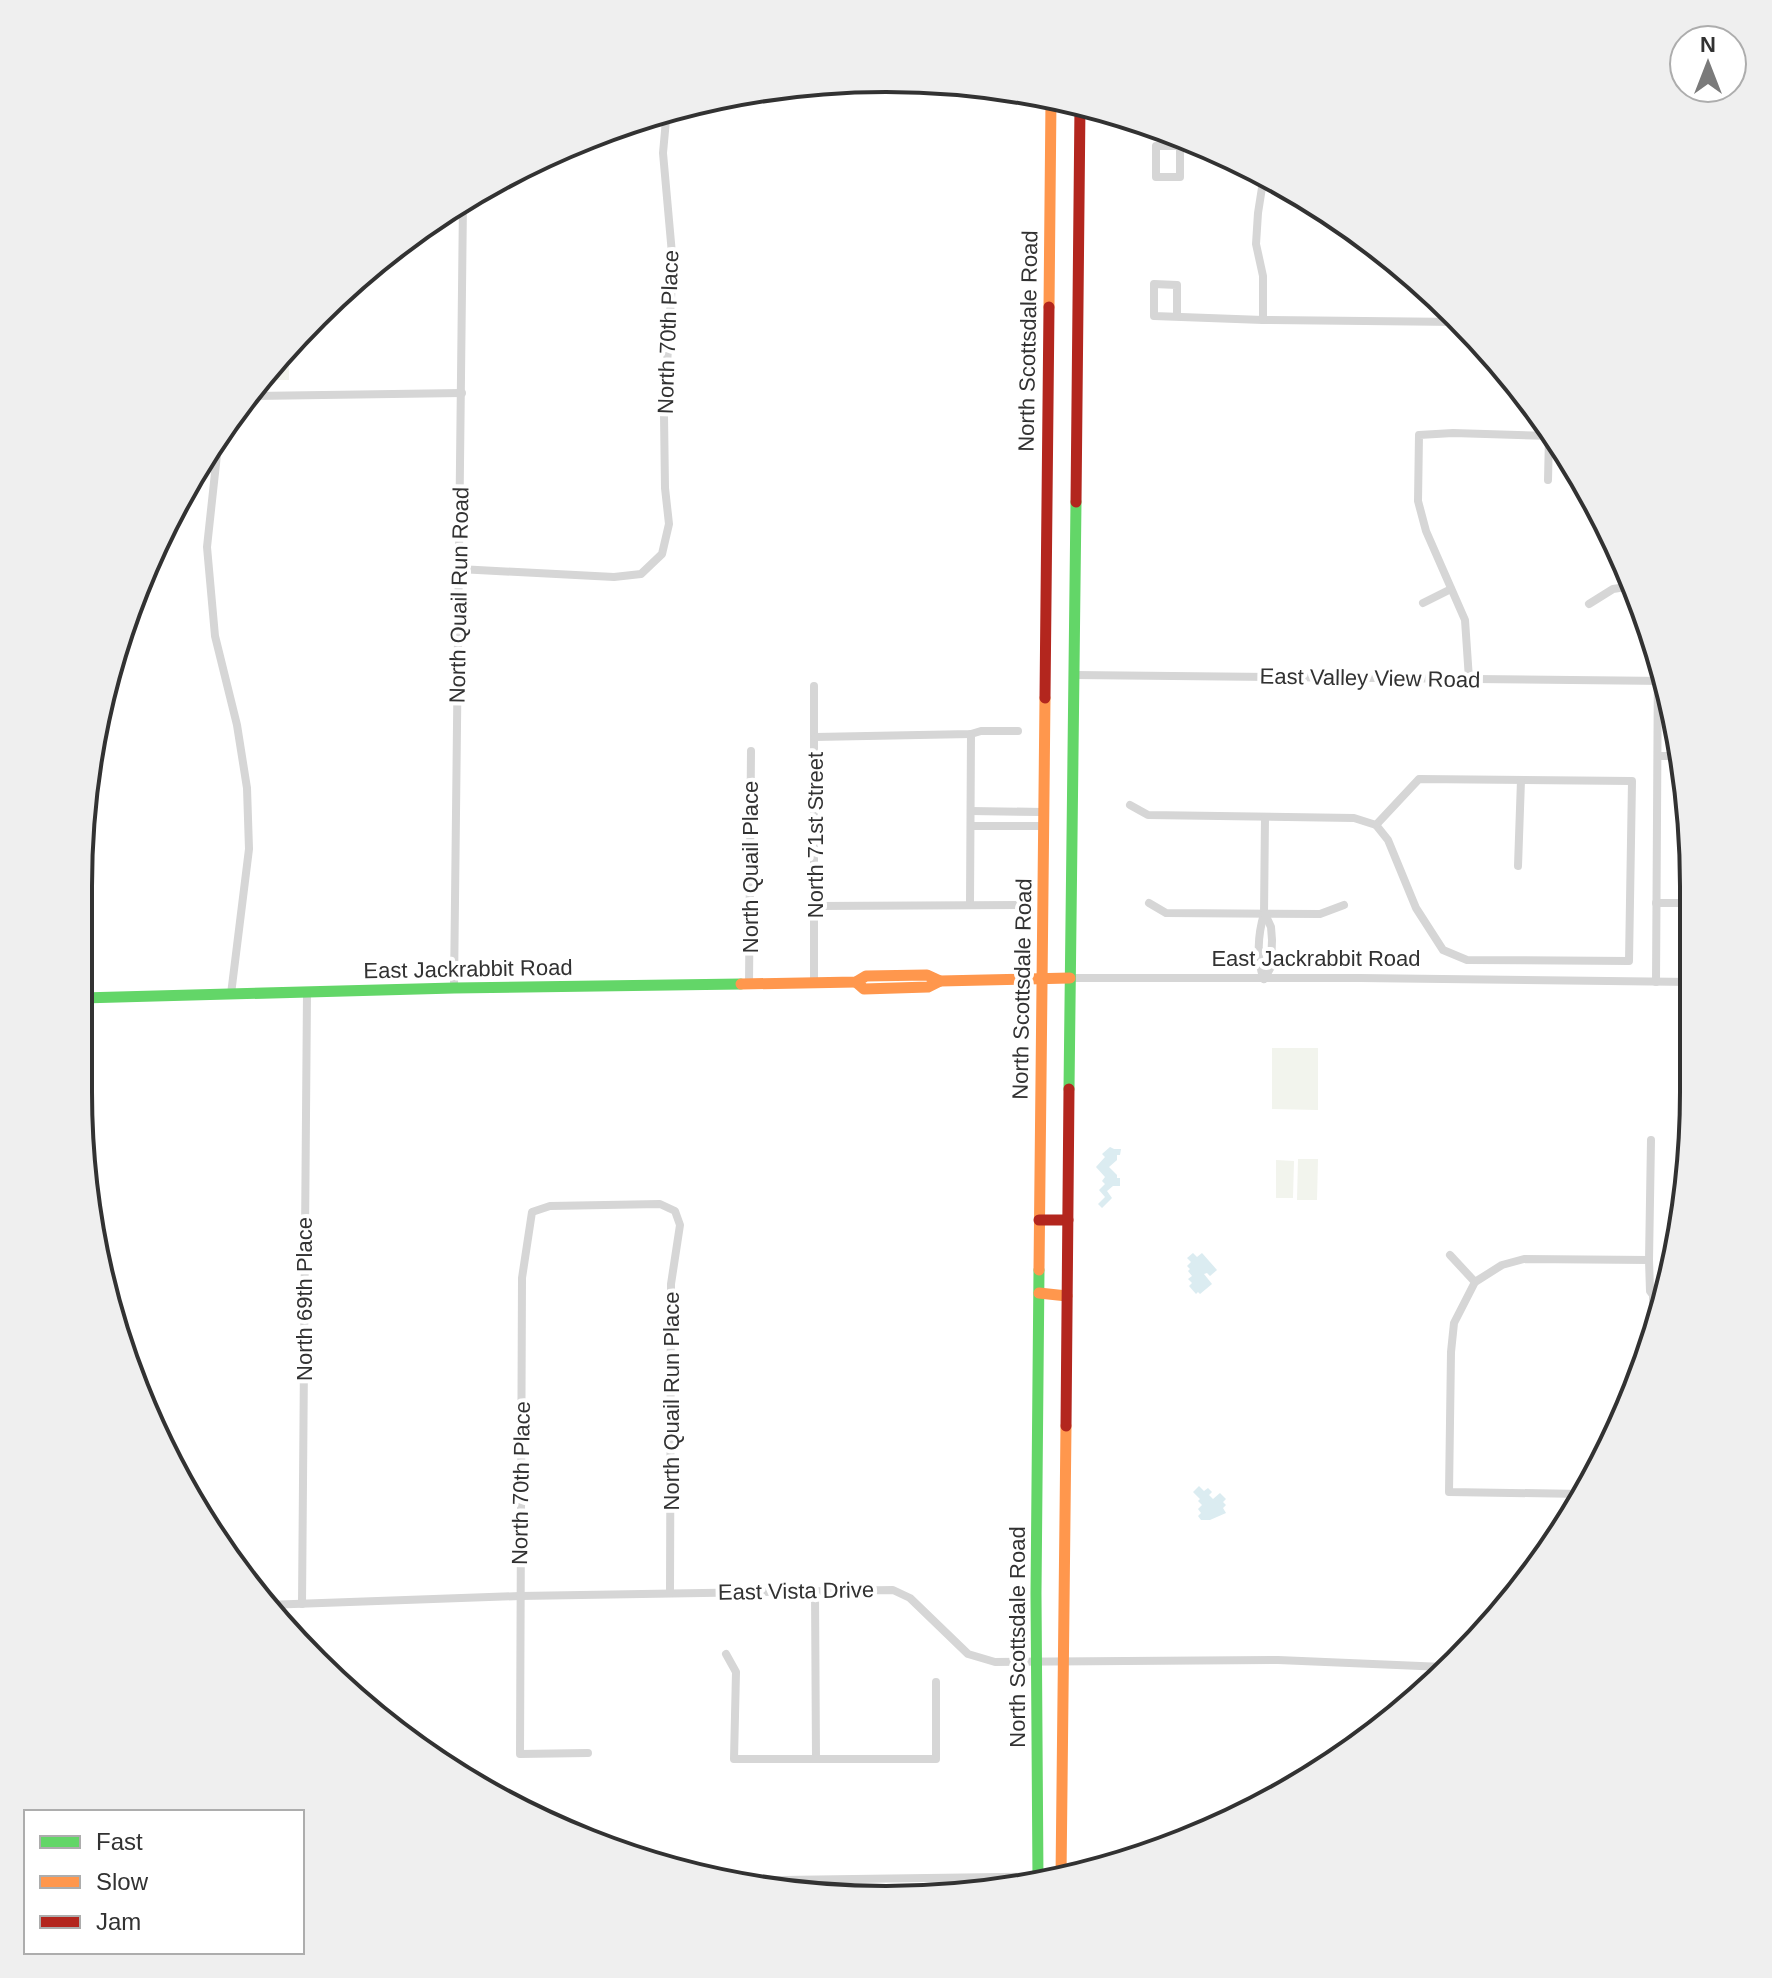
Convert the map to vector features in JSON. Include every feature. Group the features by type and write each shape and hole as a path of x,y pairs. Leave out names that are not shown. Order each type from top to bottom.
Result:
{"main road":[{"name":"North Scottsdale Road","path":"1038,1871 1039,1220 1051,109"},
{"name":"North Scottsdale Road","path":"1061,1866 1080,116"},
{"name":"East Jackrabbit Road","path":"92,998 856,982 864,989 928,987 940,981 1070,978"},
{"path":"1039,1220 1068,1220"},
{"path":"1039,1293 1067,1296"}],"street":[{"name":"North 70th Place","path":"459,569 614,577 641,574 662,554 669,524 664,415 673,265 663,153 666,123"},
{"path":"1174,146 1156,146 1156,177 1180,177 1180,148"},
{"path":"1262,187 1256,244 1263,276 1263,320"},
{"name":"North Quail Run Road","path":"454,988 463,215"},
{"path":"1177,316 1177,285 1154,284 1154,316 1444,322"},
{"path":"262,396 462,393"},
{"path":"1469,679 1465,620 1426,531 1418,501 1419,435 1539,436"},
{"path":"1548,480 1550,451"},
{"path":"216,460 207,547 215,636 237,725 247,788 249,849 231,994"},
{"path":"1589,604 1613,589 1622,588"},
{"path":"1423,603 1451,589"},
{"name":"East Valley View Road","path":"1074,675 1653,681"},
{"name":"North 71st Street","path":"814,686 814,983"},
{"path":"1656,982 1660,711"},
{"path":"815,737 1018,731"},
{"path":"970,904 971,734"},
{"name":"North Quail Place","path":"749,984 751,751"},
{"path":"1658,756 1669,756"},
{"path":"1130,805 1148,815 1354,818 1376,825 1388,840 1416,908 1443,950 1467,960 1629,961 1632,781 1419,779 1376,825"},
{"path":"1518,866 1521,780"},
{"path":"971,811 1043,812"},
{"path":"1264,979 1271,967 1272,940 1271,927 1264,914 1265,817"},
{"path":"971,826 1043,826"},
{"path":"1149,903 1166,913 1320,914 1344,905"},
{"path":"1656,903 1680,903"},
{"path":"816,906 1018,905"},
{"name":"East Jackrabbit Road","path":"1070,978 1680,982"},
{"name":"North 69th Place","path":"302,1604 307,993"},
{"path":"1651,1140 1649,1260 1650,1291 1653,1295"},
{"name":"North Quail Run Place","path":"532,1212 550,1206 660,1204 675,1211 680,1225 671,1284 670,1593"},
{"name":"North 70th Place","path":"532,1212 522,1278 520,1754 588,1753"},
{"path":"1450,1255 1475,1282"},
{"path":"1571,1494 1449,1492 1454,1323 1475,1282 1502,1265 1524,1259 1649,1260"},
{"name":"East Vista Drive","path":"280,1605 520,1596 893,1590 910,1598 968,1654 985,1661 1278,1660 1431,1667"},
{"path":"815,1591 816,1759"},
{"path":"726,1654 736,1672 734,1759 936,1759 936,1682"},
{"path":"797,1880 988,1879"}],"shaded area":[{"path":"289,362 289,380 275,380"},
{"path":"1272,1048 1318,1048 1318,1110 1272,1109"},
{"path":"1110,1147 1121,1149 1117,1160 1109,1167 1120,1178 1120,1186 1113,1186 1107,1191 1112,1198 1102,1208 1098,1204 1105,1197 1099,1190 1105,1184 1102,1181 1105,1177 1096,1167 1105,1157 1102,1154"},
{"path":"1298,1159 1318,1159 1317,1200 1297,1200"},
{"path":"1276,1160 1294,1161 1293,1198 1276,1198"},
{"path":"1193,1253 1197,1257 1202,1253 1217,1270 1210,1276 1204,1274 1212,1284 1200,1294 1189,1286 1192,1283 1188,1279 1192,1276 1187,1266 1191,1262 1187,1258"},
{"path":"1199,1486 1204,1491 1208,1488 1213,1499 1220,1493 1226,1499 1223,1508 1226,1513 1210,1520 1201,1520 1198,1509 1202,1505 1193,1492"}],"traffic: fast":[{"path":"1069,1089 1076,502"},
{"path":"92,998 741,984"},
{"path":"1038,1871 1036,1593 1039,1270"}],"traffic: slow":[{"path":"1049,307 1051,109"},
{"path":"1039,1270 1045,698"},
{"path":"741,984 856,982 866,976 927,975 940,981 1070,978"},
{"path":"856,982 864,989 928,987 940,981"},
{"path":"1039,1293 1067,1296"},
{"path":"1061,1866 1066,1426"}],"traffic: jam":[{"path":"1076,502 1080,116"},
{"path":"1045,698 1049,307"},
{"path":"1066,1426 1069,1089"},
{"path":"1039,1220 1068,1220"}]}
